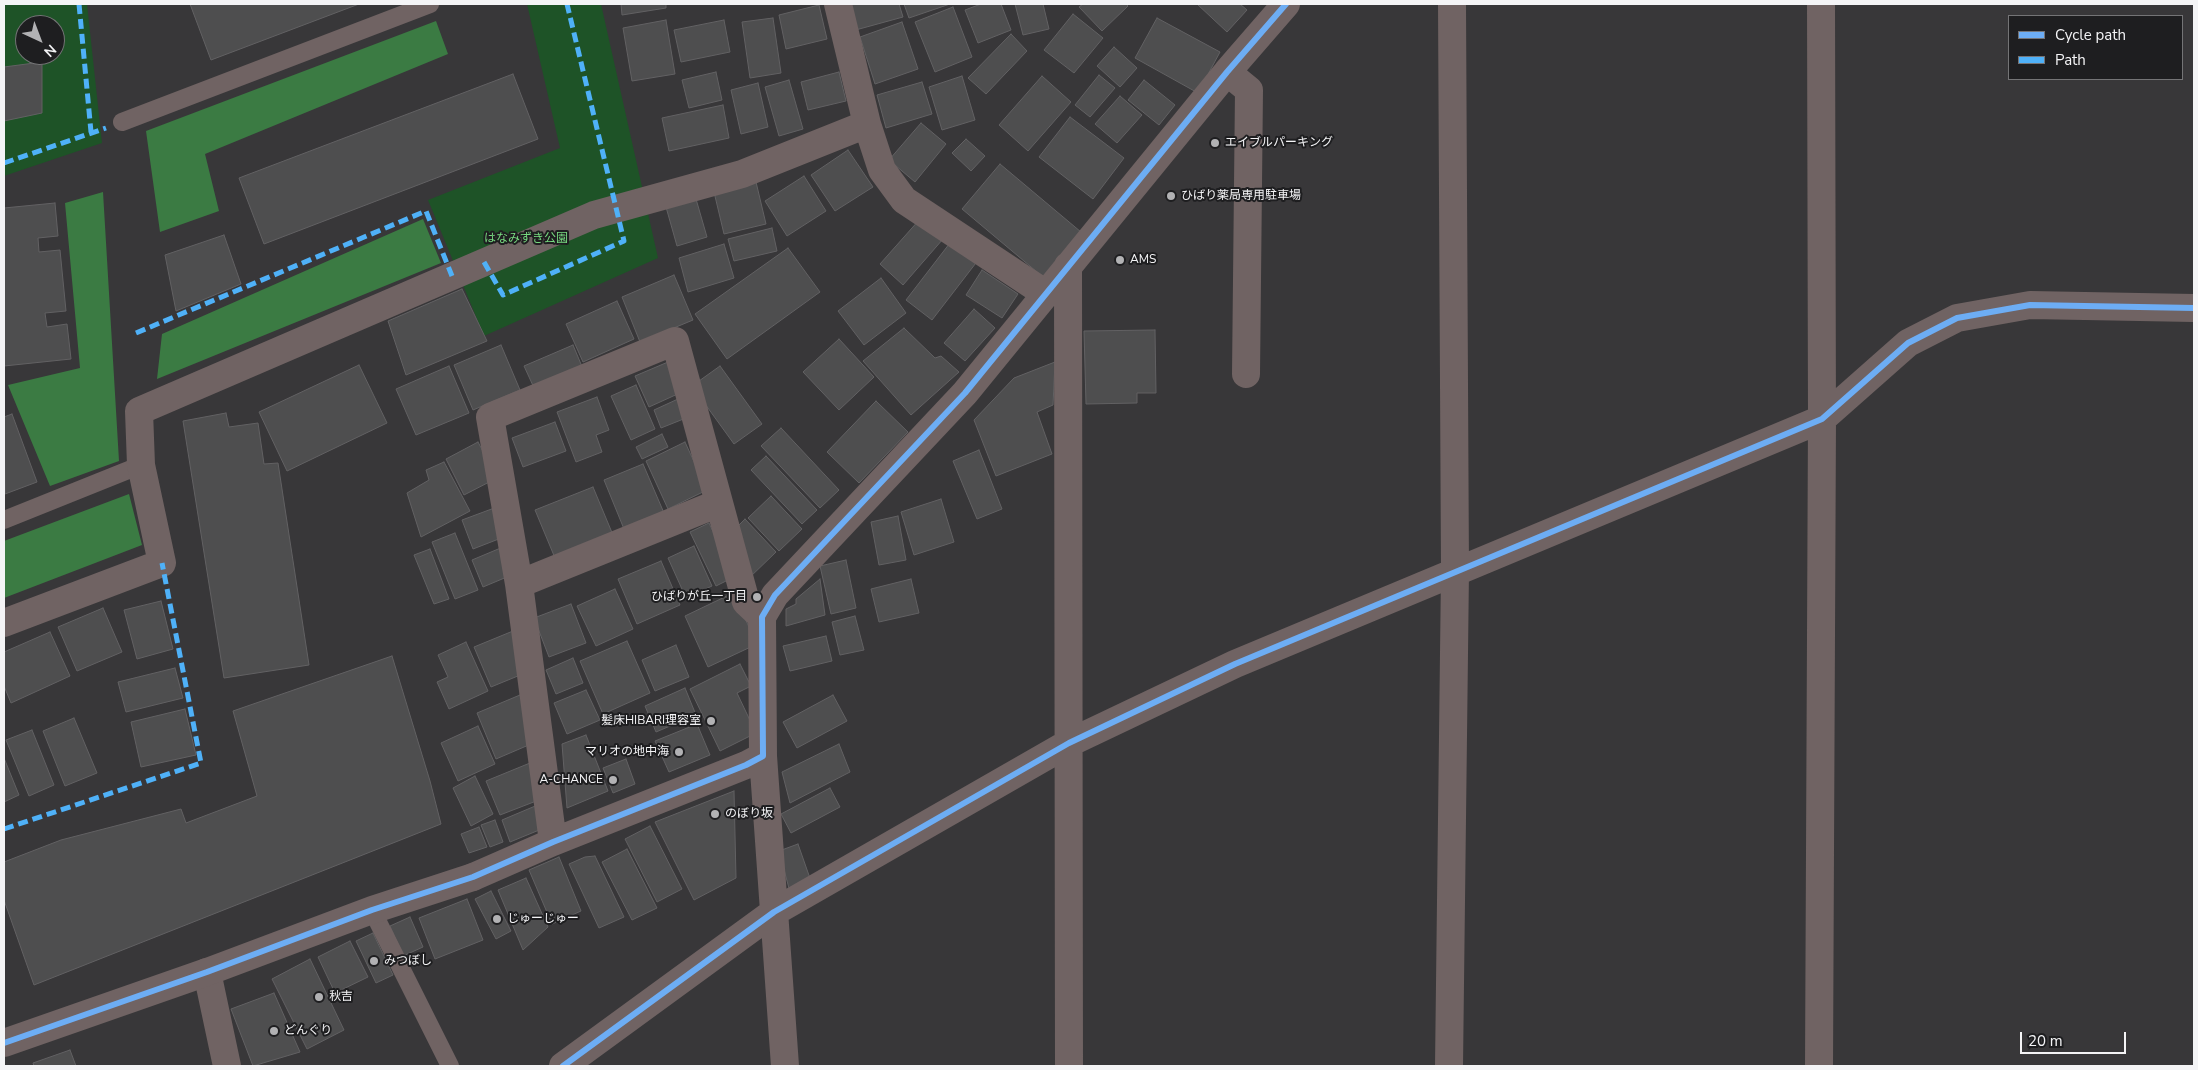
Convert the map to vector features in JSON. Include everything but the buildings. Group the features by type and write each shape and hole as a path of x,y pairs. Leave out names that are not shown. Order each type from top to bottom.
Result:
{"street":[{"path":"838,4 867,124 882,170 904,200 1046,294"},
{"path":"785,1066 763,756 762,617 775,595 966,393 1227,72 1286,4"},
{"path":"1449,1066 1455,571 1452,4"},
{"path":"1819,1066 1822,419 1821,4"},
{"path":"1227,72 1249,90 1246,374"},
{"path":"4,623 162,563 141,465 139,411 594,215 742,174 867,124"},
{"path":"1068,266 1069,1066"},
{"path":"563,1066 774,912 1069,743 1235,664 1822,419 1908,344 1957,318 2030,305 2194,308"},
{"path":"553,842 518,584 490,417 675,340 746,602 762,617"},
{"path":"518,584 719,503"},
{"path":"4,1043 208,972 372,910 473,877 553,842 746,765 763,756"},
{"path":"208,972 228,1066"}],"lane":[{"path":"122,122 430,4"},
{"path":"4,520 141,465"},
{"path":"372,910 450,1066"}],"green space":[{"path":"4,4 87,4 102,143 4,176"},
{"name":"はなみずき公園","path":"527,4 601,4 658,258 484,336 428,200 560,148"},
{"path":"436,21 448,54 205,154 219,211 160,232 146,131"},
{"path":"103,192 119,461 50,486 8,385 80,368 65,203"},
{"path":"423,219 441,263 157,379 162,334"},
{"path":"129,494 142,545 4,598 4,541"}],"marked path":[{"path":"79,4 91,132"},
{"path":"484,262 503,295 624,241 567,4"},
{"path":"4,163 106,128"},
{"path":"136,333 426,211 452,276"},
{"path":"4,829 201,763 162,563"}],"cycle path":[{"path":"4,1043 207,972 372,910 473,877 553,842 746,765 763,756 762,617 775,595 965,393 1227,72 1286,4"},
{"path":"563,1066 774,912 1069,743 1235,664 1822,419 1908,343 1957,318 2030,305 2194,308"}],"place":[{"name":"エイブルパーキング","path":"1215,143"},
{"name":"ひばり薬局専用駐車場","path":"1171,196"},
{"name":"AMS","path":"1120,260"},
{"name":"ひばりが丘一丁目","path":"757,597"},
{"name":"髪床HIBARI理容室","path":"711,721"},
{"name":"マリオの地中海","path":"679,752"},
{"name":"A-CHANCE","path":"613,780"},
{"name":"のぼり坂","path":"715,814"},
{"name":"じゅーじゅー","path":"497,919"},
{"name":"みつぼし","path":"374,961"},
{"name":"秋吉","path":"319,997"},
{"name":"どんぐり","path":"274,1031"}]}
